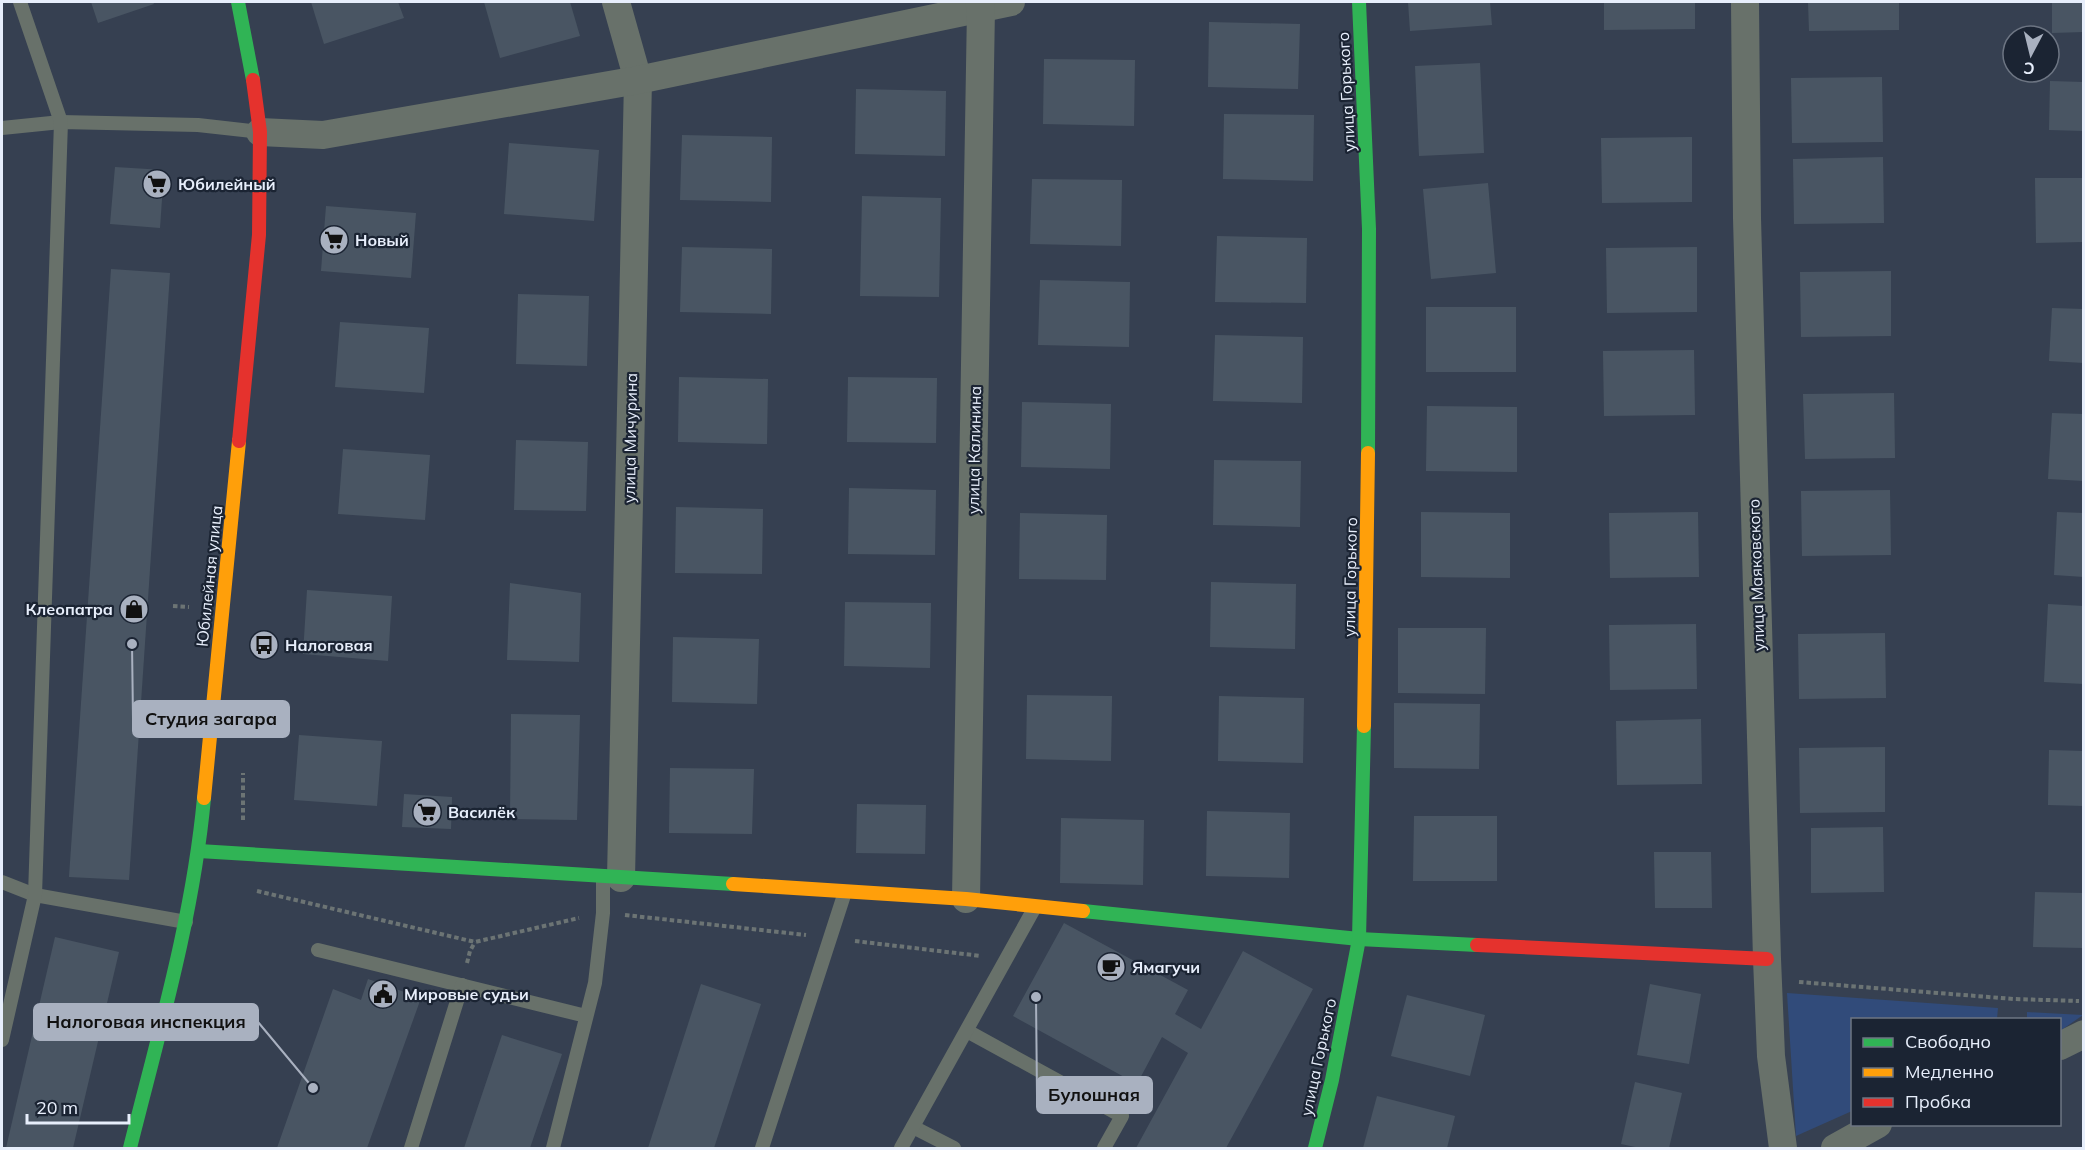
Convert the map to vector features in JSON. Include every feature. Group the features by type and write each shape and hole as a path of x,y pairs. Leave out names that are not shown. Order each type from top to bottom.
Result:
{"street":[{"name":"Юбилейная улица","path":"130,1149 186,922 199,851 260,235 261,132 249,53 238,2"},
{"name":"улица Мичурина","path":"612,877 638,80 616,2"},
{"path":"261,132 323,135 638,80 980,5 1011,2"},
{"name":"улица Горького","path":"1315,1149 1332,1080 1359,939 1366,612 1369,229 1359,2"},
{"name":"улица Маяковского","path":"1745,2 1747,218 1768,970 1771,1056 1783,1149"},
{"name":"улица Калинина","path":"966,899 980,5"},
{"path":"199,851 966,899 1359,939 1768,970"},
{"path":"2061,1046 2084,1034"},
{"path":"1836,1149 1876,1126"}],"lane":[{"path":"2,1040 35,895 61,122 20,2"},
{"path":"2,128 61,122 198,125 261,132"},
{"path":"553,1149 595,983 603,913 612,877"},
{"path":"2,882 35,895 186,922"},
{"path":"762,1149 845,892"},
{"path":"901,1149 1035,907"},
{"path":"318,950 586,1016"},
{"path":"411,1149 462,985"},
{"path":"967,1031 1122,1116 1104,1149"},
{"path":"913,1127 954,1149"}],"path":[{"path":"1768,970 2014,999 2084,1001"}],"shaded area":[{"path":"1787,993 1998,1008 1997,1018 1851,1018 1851,1111 1796,1136"},
{"path":"2027,1012 2083,1015 2061,1030 2061,1018 2027,1018"}],"building":[{"path":"91,2 153,2 154,4 98,23"},
{"path":"311,2 398,2 404,18 324,44"},
{"path":"484,2 570,2 580,36 500,58"},
{"path":"1408,2 1490,2 1492,25 1410,31"},
{"path":"1604,2 1695,2 1695,29 1604,30"},
{"path":"1808,2 1899,2 1899,30 1809,31"},
{"path":"2052,2 2084,2 2084,32 2061,33 2061,24 2052,24"},
{"path":"1209,22 1300,24 1298,89 1208,87"},
{"path":"1044,59 1135,60 1134,126 1043,124"},
{"path":"1480,63 1484,153 1419,156 1415,66"},
{"path":"1882,77 1883,142 1792,143 1791,78"},
{"path":"2061,81 2084,82 2084,131 2049,130 2050,84 2061,84"},
{"path":"856,89 946,91 945,156 855,154"},
{"path":"1224,114 1314,115 1313,181 1223,179"},
{"path":"682,135 772,137 771,202 680,200"},
{"path":"1692,137 1692,202 1602,203 1601,138"},
{"path":"509,143 599,150 594,221 504,214"},
{"path":"1883,157 1884,223 1794,224 1793,159"},
{"path":"115,167 164,170 160,228 110,224"},
{"path":"2035,178 2084,178 2084,242 2036,243"},
{"path":"1032,179 1122,180 1121,246 1030,244"},
{"path":"1488,183 1496,273 1431,279 1423,189"},
{"path":"862,196 941,198 939,297 860,296"},
{"path":"326,206 416,213 411,278 321,271"},
{"path":"1217,236 1307,238 1306,303 1215,302"},
{"path":"682,247 772,249 771,314 680,312"},
{"path":"1697,247 1697,312 1607,313 1606,248"},
{"path":"111,269 170,273 129,880 69,877"},
{"path":"1891,271 1891,336 1801,337 1800,272"},
{"path":"1040,280 1130,282 1129,347 1038,345"},
{"path":"518,294 589,296 587,366 516,364"},
{"path":"1426,307 1516,307 1516,372 1426,372"},
{"path":"2052,308 2084,309 2084,363 2049,361"},
{"path":"340,322 429,328 424,393 335,387"},
{"path":"1215,335 1303,337 1302,403 1213,401"},
{"path":"1694,350 1695,415 1604,416 1603,351"},
{"path":"679,377 768,379 767,444 678,442"},
{"path":"848,377 937,378 936,443 847,442"},
{"path":"1894,393 1895,458 1805,459 1803,394"},
{"path":"1022,402 1111,404 1110,469 1021,467"},
{"path":"1427,406 1517,407 1517,472 1426,471"},
{"path":"2052,413 2084,414 2084,481 2048,479"},
{"path":"516,440 588,442 586,511 514,510"},
{"path":"343,449 430,455 425,520 338,514"},
{"path":"1214,460 1301,461 1300,527 1213,525"},
{"path":"849,488 936,490 935,555 848,554"},
{"path":"1890,490 1891,555 1802,556 1801,491"},
{"path":"676,507 763,509 762,574 675,573"},
{"path":"1421,512 1510,513 1510,578 1421,577"},
{"path":"1698,512 1699,577 1610,578 1609,513"},
{"path":"2057,512 2084,513 2084,577 2054,575"},
{"path":"1020,513 1107,515 1106,580 1019,579"},
{"path":"1211,582 1296,584 1295,649 1210,647"},
{"path":"510,583 581,593 579,662 507,660"},
{"path":"307,590 392,596 388,661 303,654"},
{"path":"845,602 931,603 930,668 844,666"},
{"path":"2048,604 2084,606 2084,684 2044,682"},
{"path":"1696,624 1697,689 1610,690 1609,625"},
{"path":"1398,628 1486,628 1485,694 1398,693"},
{"path":"1885,633 1886,698 1799,699 1798,634"},
{"path":"673,637 759,639 757,704 672,702"},
{"path":"1027,695 1112,696 1111,761 1026,759"},
{"path":"1219,696 1304,698 1303,763 1218,761"},
{"path":"1394,703 1480,704 1479,769 1394,768"},
{"path":"511,714 580,715 577,820 510,819"},
{"path":"1701,719 1702,784 1617,785 1616,721"},
{"path":"299,735 382,741 377,806 294,800"},
{"path":"1885,747 1885,812 1800,813 1799,748"},
{"path":"2049,750 2084,751 2084,806 2048,805"},
{"path":"670,768 754,769 752,834 669,833"},
{"name":"Василёк","path":"404,794 452,797 451,829 402,827"},
{"path":"857,804 926,805 925,854 856,853"},
{"path":"1207,811 1290,813 1289,878 1206,876"},
{"path":"1414,816 1497,816 1497,881 1413,881"},
{"path":"1061,818 1144,820 1143,885 1060,883"},
{"path":"1883,827 1884,892 1811,893 1811,828"},
{"path":"1654,852 1711,852 1712,908 1655,908"},
{"path":"2035,892 2084,893 2084,948 2033,947"},
{"path":"1064,923 1188,990 1175,1014 1201,1029 1243,951 1313,989 1226,1148 1136,1148 1188,1053 1162,1037 1137,1084 1013,1016"},
{"path":"55,937 119,952 73,1148 6,1148"},
{"path":"368,979 421,998 367,1148 277,1148 333,989 361,1000"},
{"path":"701,984 761,1004 714,1148 648,1148"},
{"path":"1650,984 1701,994 1689,1064 1637,1055"},
{"path":"1407,995 1485,1015 1470,1076 1391,1056"},
{"path":"502,1035 562,1054 530,1148 464,1148"},
{"path":"1635,1082 1682,1093 1669,1148 1640,1148 1621,1144"},
{"path":"1377,1096 1455,1116 1447,1148 1363,1148"}],"traffic: fast":[{"path":"238,2 253,80"},
{"path":"1359,2 1369,229 1368,453"},
{"path":"1315,1148 1332,1080 1359,939 1364,726"},
{"path":"130,1148 183,930 192,887 204,798"},
{"path":"199,851 733,884"},
{"path":"1083,911 1359,939 1477,945"}],"traffic: slow":[{"path":"204,798 239,441"},
{"path":"1364,726 1368,453"},
{"path":"733,884 966,899 1083,911"}],"traffic: jam":[{"path":"239,441 259,235 260,132 253,80"},
{"path":"1477,945 1767,959"}],"place":[{"name":"Юбилейный","path":"157,184"},
{"name":"Новый","path":"334,240"},
{"name":"Клеопатра","path":"134,609"},
{"name":"Студия загара","path":"132,644"},
{"name":"Налоговая","path":"264,645"},
{"name":"Василёк","path":"427,812"},
{"name":"Ямагучи","path":"1111,967"},
{"name":"Мировые судьи","path":"383,994"},
{"name":"Булошная","path":"1036,997"},
{"name":"Налоговая инспекция","path":"313,1088"}]}
